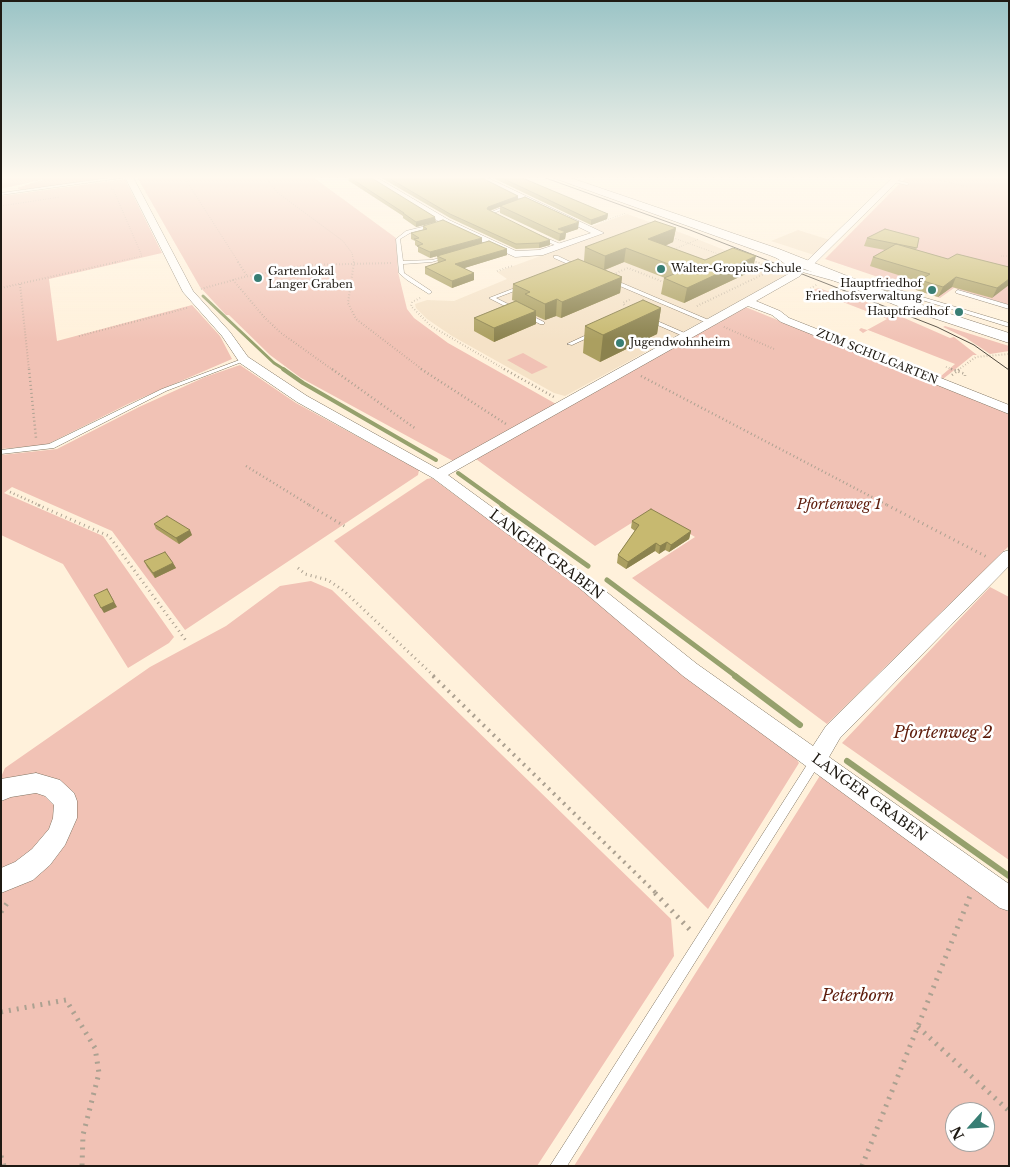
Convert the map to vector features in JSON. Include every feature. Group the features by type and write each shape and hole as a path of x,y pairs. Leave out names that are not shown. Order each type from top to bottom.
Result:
{"main road":[{"path":"714,231 774,252 799,271 852,283 908,305 1009,338"}],"street":[{"name":"LANGER GRABEN","path":"156,231 188,292 226,334 244,360 302,399 438,475 583,582 690,670 1009,899"},
{"path":"463,231 488,245 523,255 537,254 562,246 598,233 595,231"},
{"path":"438,475 799,271 839,231"},
{"name":"ZUM SCHULGARTEN","path":"746,301 776,313 785,320 1009,410"},
{"path":"816,760 834,732 1005,560"},
{"path":"1,791 7,787 36,783 52,786 66,801 65,818 57,837 41,858 24,871 1,881"}],"lane":[{"path":"413,231 401,235 398,239 402,273 409,280 430,292"},
{"path":"536,234 562,246"},
{"path":"401,263 432,261 450,256"},
{"path":"556,258 583,269"},
{"path":"567,269 576,266"},
{"path":"604,278 709,322"},
{"path":"852,283 895,293 1009,326"},
{"path":"525,285 492,298 542,323"},
{"path":"958,292 1009,307"},
{"path":"644,317 685,335"},
{"path":"570,344 604,329"},
{"path":"1,452 51,446 164,390 244,360"},
{"path":"558,1166 816,760"}],"path":[{"path":"1,288 142,256 131,231"},
{"path":"219,231 247,276"},
{"path":"330,231 343,241 352,253 354,264 348,303 356,319 409,361 517,431"},
{"path":"665,235 726,257 719,260"},
{"path":"668,252 699,239 693,237"},
{"path":"1001,256 1009,256"},
{"path":"750,259 799,271"},
{"path":"188,292 247,276 307,265 401,263"},
{"path":"685,312 768,272 751,266"},
{"path":"604,278 628,268 667,283 623,303 624,305"},
{"path":"233,280 265,318 288,338 416,429"},
{"path":"20,284 37,449"},
{"path":"808,290 816,285"},
{"path":"430,292 412,302 411,306 418,315 452,340 566,403"},
{"path":"79,336 200,305"},
{"path":"709,322 774,349"},
{"path":"941,383 976,357 1009,354"},
{"path":"946,367 965,374 965,376"},
{"path":"627,368 1005,560"},
{"path":"246,466 346,527"},
{"path":"10,492 108,536 187,642"},
{"path":"298,568 305,574 328,580 344,591 383,627 665,902 701,942"},
{"path":"862,1166 978,877"},
{"path":"1,1012 66,1000 95,1048 99,1072 83,1135 82,1166"},
{"path":"918,1027 1009,1111"},
{"path":"1,1156 4,1166"}],"shaded area":[{"path":"600,231 677,231 787,275 565,396 554,393 452,336 427,319 416,308 415,304 427,300 454,301 507,279 497,272 603,233"},
{"path":"794,231 803,231 830,240 814,255 771,241"}],"green space":[{"path":"1,231 151,231 162,253 49,279 57,341 192,305 220,336 232,359 130,403 46,445 1,449"},
{"path":"168,231 387,231 396,238 398,272 407,309 414,318 448,343 556,404 453,461 301,378 270,355 229,315 226,315 200,287"},
{"path":"852,231 1009,231 1009,305 954,288 940,298 825,259"},
{"path":"819,288 830,292 835,290 882,308 871,313 812,290"},
{"name":"Pfortenweg 1","path":"743,306 1009,414 1009,546 827,724 632,578 695,537 652,510 595,546 476,459"},
{"path":"886,310 950,338 954,337 977,355 973,355 943,379 941,376 955,364 868,330 863,333 859,330 861,328 867,330 887,319 877,314"},
{"path":"945,326 1009,346 1009,351 990,354 966,338 943,327"},
{"path":"523,353 548,367 532,374 507,360"},
{"path":"240,365 296,403 419,470 418,475 185,630 112,531 12,487 4,493 103,536 174,637 169,643 128,668 63,564 1,535 1,455 57,449 139,407 205,377"},
{"path":"432,478 578,586 794,755 799,763 708,909 334,541 427,479"},
{"path":"311,581 332,590 671,919 674,956 537,1166 1,1166 1,777 5,768 150,667 226,626 280,586"},
{"name":"Pfortenweg 2","path":"990,587 1009,597 1009,860 842,743"},
{"name":"Peterborn","path":"821,774 1009,908 1009,1166 574,1166"}],"building":[{"path":"468,231 482,238 430,252 417,246 423,244 414,239 419,238 411,233"},
{"path":"488,231 533,231 550,240 539,243 516,244"},
{"path":"555,231 566,232 560,234"},
{"path":"627,231 667,231 648,239 705,260 733,248 756,256 687,288 664,278 684,270 626,248 605,256 585,247"},
{"path":"880,231 894,231 919,238 917,248 867,238"},
{"path":"489,241 507,249 455,264 474,273 452,281 425,267 446,260 437,256"},
{"path":"896,244 948,259 957,254 1009,267 1009,279 997,288 956,277 943,287 920,280 930,274 873,257"},
{"path":"578,259 622,277 562,302 557,299 545,304 525,294 530,292 513,284"},
{"path":"643,300 661,308 603,335 585,326"},
{"path":"516,301 536,311 494,328 474,318"},
{"path":"651,509 691,531 671,545 667,542 660,546 656,543 628,562 618,555 639,525 632,521"},
{"path":"167,516 190,530 176,538 154,524"},
{"path":"165,552 173,563 153,573 144,561"},
{"path":"107,589 114,602 101,608 94,595"}],"waterway":[{"path":"203,296 274,363 285,370"},
{"path":"283,369 303,383 436,460"},
{"path":"458,473 504,506"},
{"path":"502,505 588,566"},
{"path":"607,580 737,677"},
{"path":"735,676 800,725"},
{"path":"847,761 1009,876"}],"tram line":[{"path":"694,231 937,327 974,345 1009,370"}],"place":[{"name":"Walter-Gropius-Schule","path":"661,269"},
{"name":"Gartenlokal Langer Graben","path":"258,278"},
{"name":"Hauptfriedhof Friedhofsverwaltung","path":"932,290"},
{"name":"Hauptfriedhof","path":"959,312"},
{"name":"Jugendwohnheim","path":"620,343"}]}
